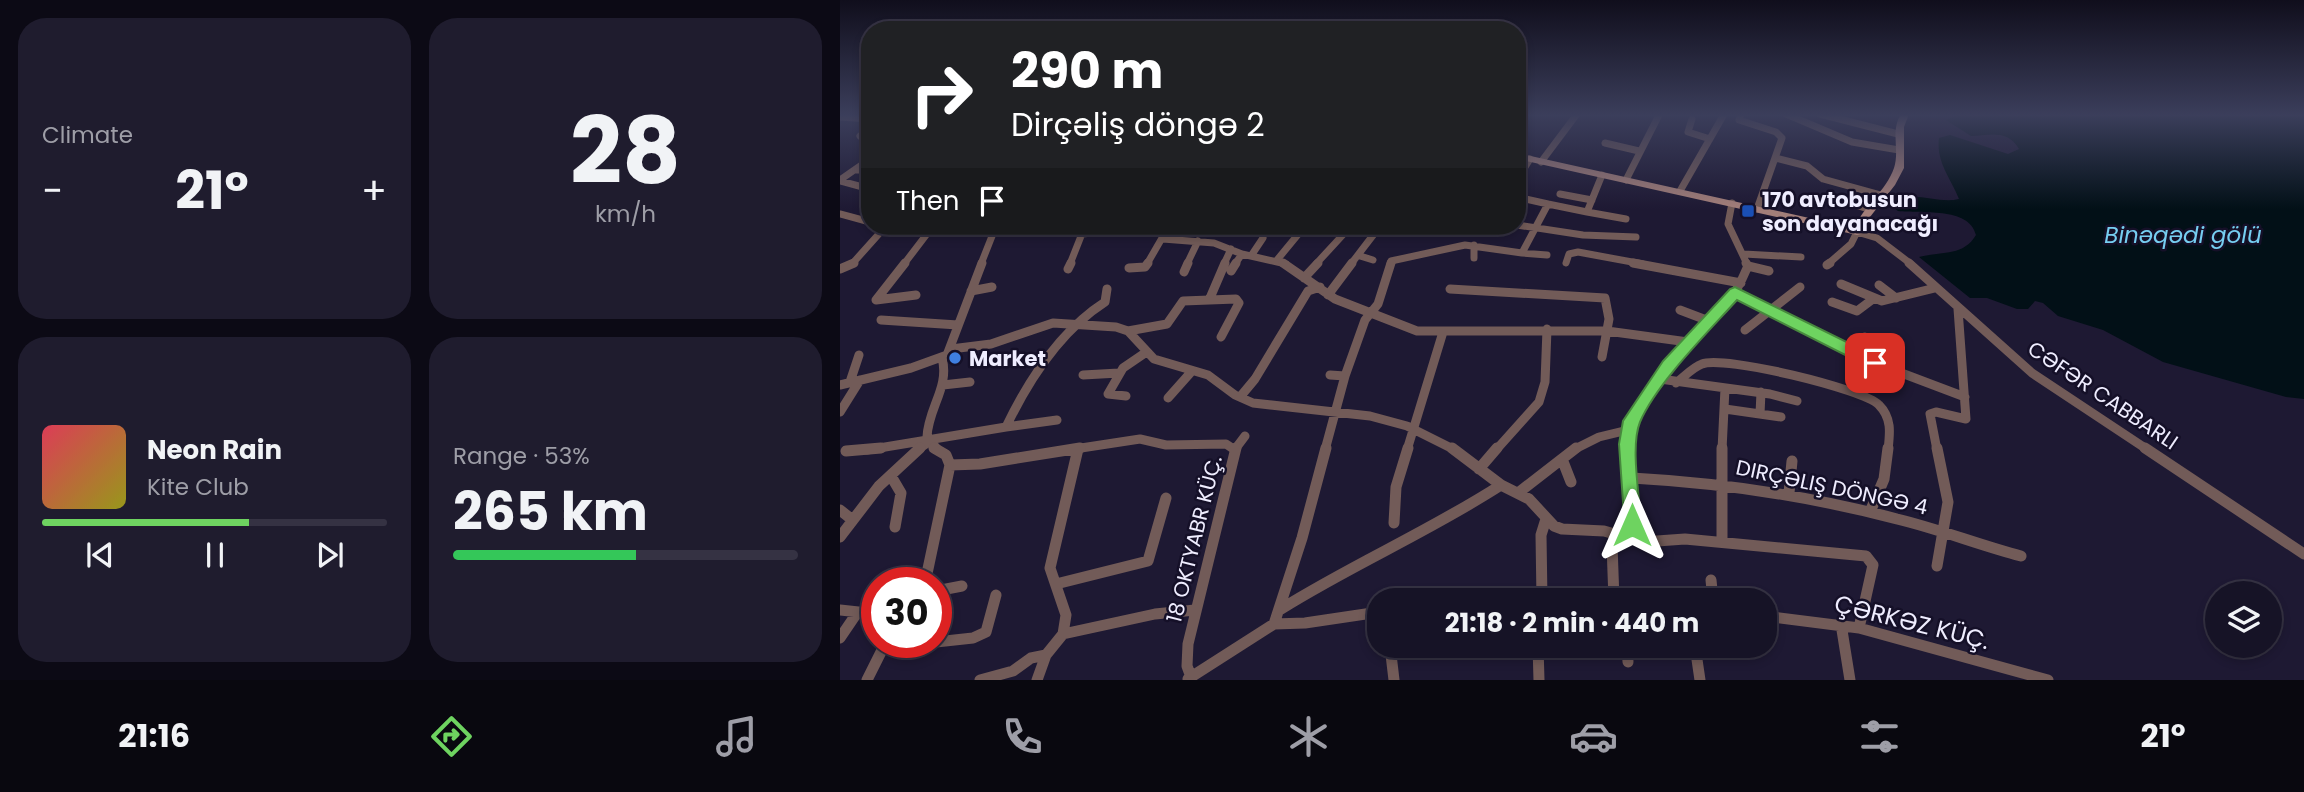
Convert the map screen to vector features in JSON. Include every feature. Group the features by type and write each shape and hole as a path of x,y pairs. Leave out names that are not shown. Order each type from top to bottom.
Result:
{"street":[{"path":"1526,171 1549,146"},
{"path":"1617,146 1639,151"},
{"path":"1626,180 1642,146"},
{"path":"1680,191 1706,146"},
{"path":"1757,209 1781,146"},
{"path":"1874,146 1899,150"},
{"path":"1827,265 1851,244 1868,209 1898,170 1899,146"},
{"path":"1526,158 1857,232 1885,243 2032,373 2304,554"},
{"path":"1776,158 1807,166 1823,179 1881,195"},
{"path":"840,181 861,166"},
{"path":"855,170 861,170"},
{"path":"1587,212 1602,175"},
{"path":"840,181 861,187"},
{"path":"1560,194 1592,200"},
{"path":"1828,196 1868,209"},
{"path":"1526,199 1626,219"},
{"path":"1522,253 1548,204"},
{"path":"1613,588 1612,545 1632,525 1628,430 1660,379 1688,342 1735,292 1748,266 1728,224 1732,204"},
{"path":"840,215 861,220"},
{"path":"1526,227 1583,235 1636,237"},
{"path":"840,269 853,264 878,235"},
{"path":"916,295 876,300 926,235"},
{"path":"850,382 942,358 951,349 993,235"},
{"path":"1068,269 1081,235"},
{"path":"1129,268 1145,267 1165,235"},
{"path":"1277,260 1298,235"},
{"path":"1304,278 1343,235"},
{"path":"1328,295 1373,235"},
{"path":"1231,271 1264,238"},
{"path":"1163,239 1198,240 1246,255 1277,260 1328,295 1417,331 1607,331 1688,342"},
{"path":"1184,272 1198,240"},
{"path":"1474,245 1474,258"},
{"path":"1274,624 1281,609 1345,376 1362,329 1378,304 1391,261 1444,247 1474,245 1547,255"},
{"path":"1210,299 1231,250"},
{"path":"1566,263 1569,254 1578,252 1741,283"},
{"path":"1744,254 1801,257"},
{"path":"1360,256 1373,260"},
{"path":"1748,266 1769,271"},
{"path":"1842,284 1874,299 1896,298 1935,288"},
{"path":"1879,285 1896,298"},
{"path":"1240,397 1255,379 1308,291 1320,287"},
{"path":"1745,330 1800,287"},
{"path":"971,291 992,288"},
{"path":"1006,427 1030,380 1078,324 1105,302 1107,289"},
{"path":"1450,289 1605,298 1608,302 1607,331 1602,357"},
{"path":"1735,292 1892,371 1965,397"},
{"path":"1832,302 1857,312 1874,299"},
{"path":"951,349 991,344 1047,324 1078,324 1128,331 1167,324 1180,302 1239,300 1221,337"},
{"path":"1937,566 1947,491 1930,414 1936,412 1966,419 1958,309"},
{"path":"1680,310 1709,321"},
{"path":"881,320 958,325"},
{"path":"1479,470 1539,402 1545,382 1547,329"},
{"path":"1128,331 1145,353 1163,363 1208,375 1240,397 1277,408 1384,419 1412,429 1453,449 1479,470 1536,506 1546,519 1562,529 1604,531 1643,542 1685,539 1866,556 1873,565 1860,628"},
{"path":"1394,523 1396,487 1443,332"},
{"path":"1858,354 1865,337"},
{"path":"1126,396 1108,394 1119,373 1145,353"},
{"path":"840,412 859,355"},
{"path":"926,442 927,426 943,386 946,368 942,358"},
{"path":"1676,383 1703,363 1746,366 1770,369 1878,403 1889,419 1891,433 1884,479 1870,512"},
{"path":"1168,398 1192,371"},
{"path":"1083,375 1119,373"},
{"path":"1330,375 1345,376"},
{"path":"1660,379 1761,392 1797,401"},
{"path":"943,386 970,382"},
{"path":"1722,542 1720,483 1725,388"},
{"path":"1760,414 1761,392"},
{"path":"1725,409 1781,417"},
{"path":"845,451 872,450 1057,420"},
{"path":"1518,493 1595,437 1628,430"},
{"path":"1236,448 1245,436"},
{"name":"18 OKTYABR KÜÇ.","path":"950,465 979,464 1140,439 1166,445 1226,444 1236,448 1186,654 1189,678"},
{"path":"926,442 946,456 950,465 928,567"},
{"path":"840,537 850,518 910,453 926,442"},
{"path":"1037,680 1046,655 1063,634 1066,615 1051,568 1078,449"},
{"path":"1562,459 1571,482"},
{"path":"1789,493 1792,461"},
{"path":"891,476 899,482 902,498 895,527"},
{"name":"DIRÇƏLIŞ DÖNGƏ 4","path":"1632,478 1720,483 1789,493 1941,531 2021,556"},
{"path":"1281,609 1337,574 1461,511 1501,485"},
{"path":"1056,584 1147,561 1166,498"},
{"path":"840,510 850,518"},
{"path":"1543,588 1542,530 1546,519"},
{"path":"1711,580 1712,588"},
{"path":"952,588 962,586"},
{"path":"952,640 973,638 986,632 996,595"},
{"path":"840,610 861,613"},
{"path":"1063,634 1155,614 1195,610"},
{"path":"840,638 857,613"},
{"path":"1189,678 1274,624 1305,623 1367,614"},
{"name":"ÇƏRKƏZ KÜÇ.","path":"1777,617 1860,628 2048,680"},
{"path":"1841,624 1850,680"},
{"path":"980,680 1013,671 1031,659 1046,655"},
{"path":"867,680 878,658"},
{"path":"1391,658 1394,680"},
{"path":"1538,658 1539,680"},
{"path":"1628,658 1628,663"},
{"path":"1697,658 1700,680"}],"water":[{"name":"Binəqədi gölü","path":"1939,146 1983,146 2008,154 2019,149 2017,146 2304,146 2304,399 2286,397 2163,362 2103,330 2058,316 2043,303 2035,301 2028,309 2017,309 1987,298 1970,298 1919,257 1958,250 1971,242 1976,235 1972,226 1954,215 1898,211 1894,208 1895,200 1903,198 1959,199 1942,163"}],"place":[{"name":"170 avtobusun son dayanacağı","path":"1748,211"},
{"name":"Market","path":"955,358"}],"route":[{"path":"1632,525 1632,478 1628,444 1631,421 1669,365 1735,292 1875,363"}]}
